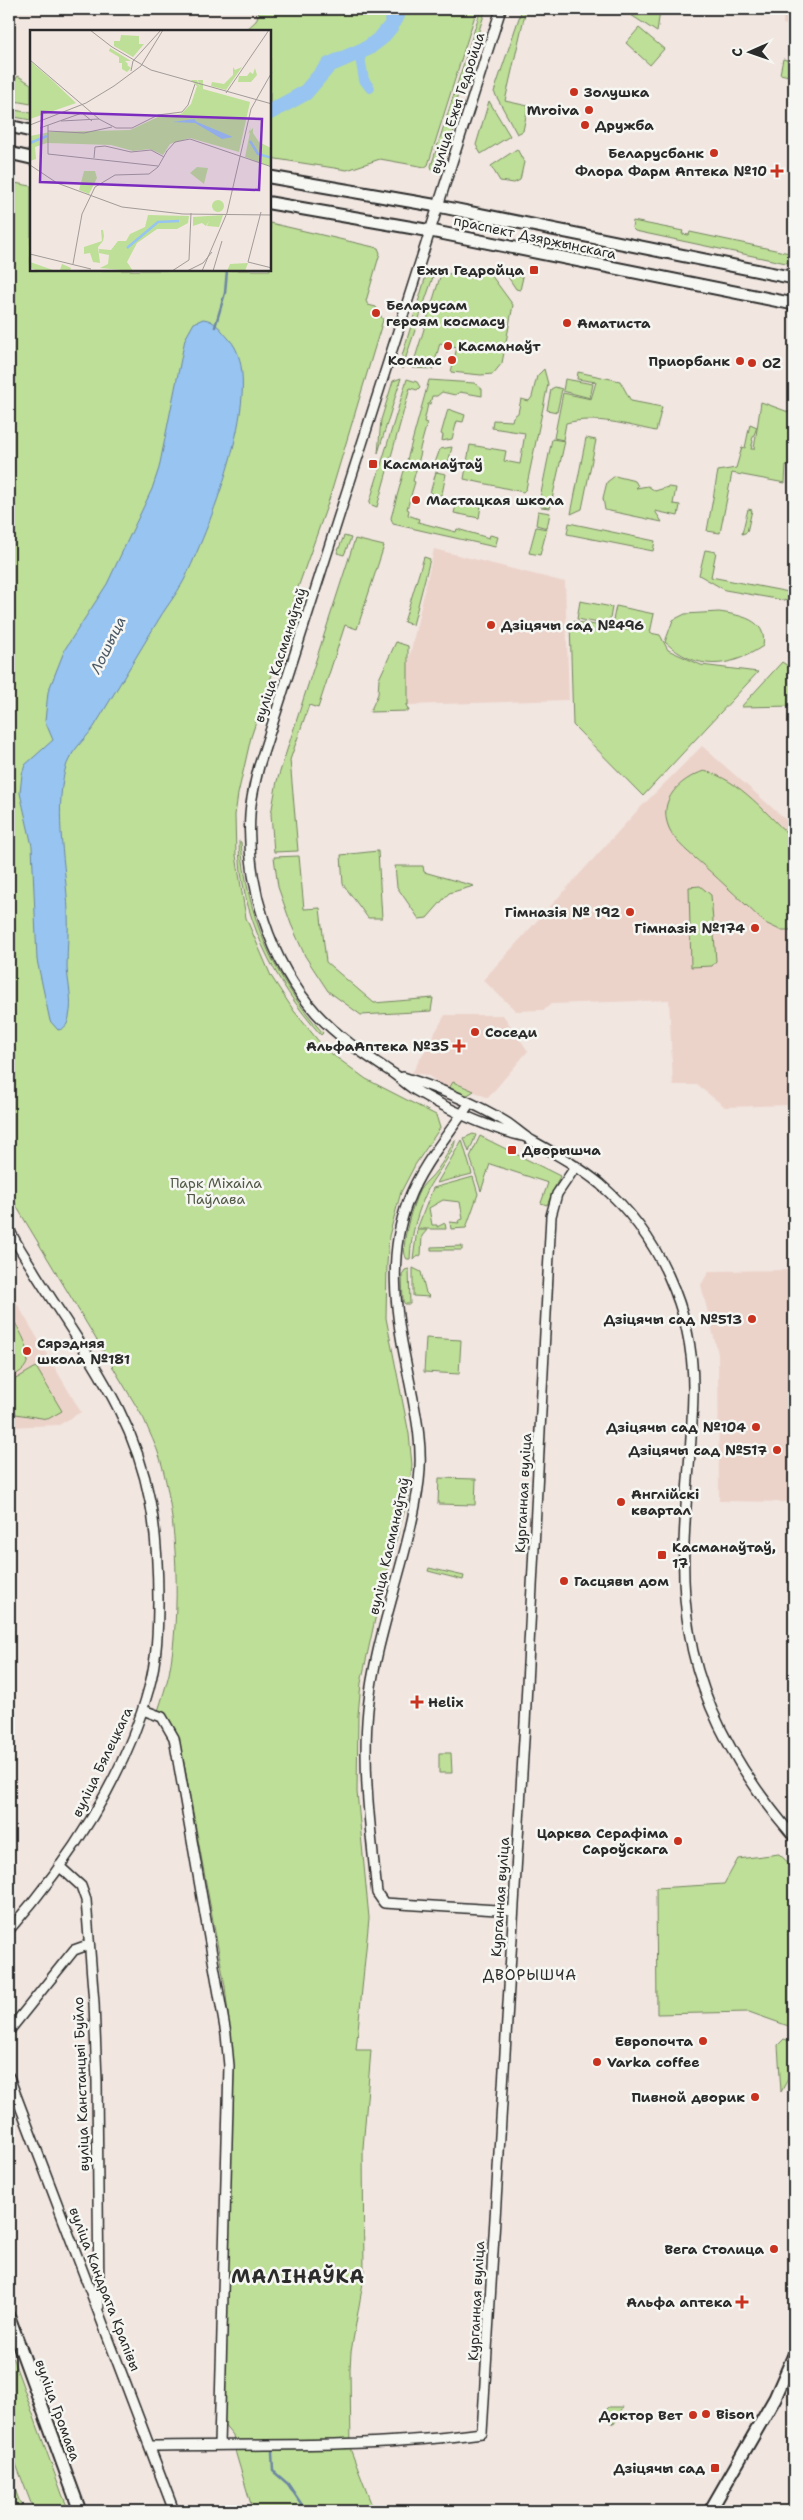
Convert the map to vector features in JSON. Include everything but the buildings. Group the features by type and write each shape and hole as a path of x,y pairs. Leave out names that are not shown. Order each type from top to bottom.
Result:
{"main road":[{"path":"9,126 30,131"},
{"path":"9,154 30,158"},
{"name":"праспект Дзяржынскага","path":"271,177 438,206 794,278"},
{"name":"праспект Дзяржынскага","path":"271,203 431,231 794,304"},
{"name":"вуліца Громава","path":"9,2317 80,2511"},
{"path":"710,2511 775,2398 794,2355"}],"street":[{"name":"вуліца Ежы Гедройца","path":"438,206 501,9"},
{"name":"вуліца Касманаўтаў","path":"438,206 258,766 250,814 250,856 254,884 264,919 277,953 294,982 317,1014 355,1048 415,1090 504,1132 526,1137"},
{"name":"вуліца Касманаўтаў","path":"395,1075 469,1104 507,1123 526,1137 576,1166 617,1199 636,1223 666,1270 682,1308 692,1355 692,1420 682,1555 689,1632 699,1670 723,1732 739,1762 768,1806 794,1837"},
{"path":"463,1114 469,1104"},
{"name":"вуліца Касманаўтаў","path":"463,1114 418,1180 408,1201 396,1253 396,1318 418,1426 419,1479 402,1565 375,1668 368,1708 365,1760 377,1893 384,1903 391,1905 513,1911"},
{"name":"Курганная вуліца","path":"150,2446 219,2444 298,2446 482,2433 525,1723 551,1216 557,1194 576,1166"},
{"name":"вуліца Бялецкага","path":"9,1229 110,1392 130,1433 147,1479 156,1538 158,1621 154,1664 142,1710 108,1787 82,1832 59,1866 9,1930"},
{"path":"142,1710 162,1717 174,1738 226,2034 229,2066 219,2444"},
{"name":"вуліца Канстанцыі Буйло","path":"59,1866 81,1886 86,1900 94,2003 99,2312"},
{"path":"9,2031 74,1950 88,1945"},
{"name":"вуліца Кандрата Крапівы","path":"9,2077 174,2511"}],"shaded area":[{"path":"783,9 794,9 794,27 783,24"},
{"name":"Дзіцячы сад №496","path":"434,549 565,582 569,700 408,705 407,668"},
{"path":"702,746 794,827 794,1105 725,1107 697,1085 673,1085 669,1000 551,1004 544,1010 516,1011 483,980 637,811"},
{"path":"445,1015 503,1015 528,1051 488,1098 453,1082 449,1090 427,1075 412,1073"},
{"path":"794,1270 794,1502 719,1501 718,1354 701,1285 709,1271"},
{"name":"Сярэдняя школа №181","path":"9,1290 81,1412 59,1425 9,1427"}],"green space":[{"path":"260,9 477,9 428,165 425,167 380,159 347,170 271,158 271,30 246,30 256,21"},
{"path":"481,9 486,9 456,101 463,105 439,172 432,169 431,166"},
{"path":"522,9 526,9 505,101 528,106 523,131 517,134 494,92"},
{"path":"638,9 660,11 657,32 631,15"},
{"path":"639,28 664,49 650,65 626,43"},
{"path":"783,59 794,62 794,77 780,74"},
{"path":"18,76 30,83 30,104 9,100 9,89"},
{"path":"489,101 510,136 481,154 476,145"},
{"path":"9,109 30,113 30,120 9,116"},
{"path":"517,149 524,162 520,180 514,183 500,181 491,166"},
{"name":"Парк Міхаіла Паўлава","path":"9,182 30,186 30,271 271,271 271,223 378,248 380,253 366,301 368,305 376,307 383,320 328,503 295,596 290,621 251,737 235,815 236,855 246,918 271,976 294,1011 325,1049 366,1079 436,1115 440,1128 415,1165 401,1192 389,1236 386,1318 409,1434 412,1465 408,1498 379,1601 361,1683 358,1715 357,1792 369,1918 356,2050 371,2050 363,2148 364,2277 351,2352 350,2369 351,2451 374,2511 253,2511 236,2454 233,2436 223,2424 234,2070 225,1986 184,1763 173,1728 158,1711 169,1674 175,1623 176,1566 171,1508 157,1448 144,1419 15,1204 9,1189"},
{"path":"633,221 683,231 682,234 689,235 690,232 794,254 792,260 786,263 635,231 632,228"},
{"path":"428,269 435,271 402,369 399,366"},
{"path":"482,273 491,275 513,305 502,363 493,374 481,375 451,372 457,347 440,343 433,369 412,368 440,277 445,274"},
{"path":"506,274 523,277 520,290 516,289"},
{"path":"544,369 548,384 526,489 523,492 464,479 470,445 506,451 504,461 520,464 525,433 492,428 493,420 512,421 513,417 518,413 521,399 529,401 532,397 537,376"},
{"path":"578,372 620,381 631,401 662,407 656,431 600,420 588,420 566,423 563,440 554,438 563,393 591,399 596,382 577,379"},
{"path":"401,378 378,453 381,420 393,381"},
{"path":"407,379 417,382 420,387 417,390 410,388 377,507 369,504"},
{"path":"565,379 593,384 590,398 563,391"},
{"path":"429,380 474,383 482,389 482,396 460,392 455,395 442,392 437,396 432,396 424,422 427,423 413,481 415,482 407,509 409,510 408,515 419,519 418,522 456,532 457,529 489,538 490,535 498,537 495,547 393,524 391,518"},
{"path":"555,387 562,389 557,412 547,410 551,389"},
{"path":"761,402 794,414 794,467 786,465 785,483 732,473 720,533 707,531 718,471 736,468 742,447 745,448 750,424 757,427 752,440 751,449 754,449"},
{"path":"448,409 465,415 463,422 457,421 452,439 442,441 443,435 441,434"},
{"path":"586,438 596,440 582,509 571,514"},
{"path":"552,439 565,441 550,508 541,507 540,498"},
{"path":"452,447 447,468 436,470 437,464 435,463 440,449"},
{"path":"436,472 446,474 442,494 430,500 432,493 430,493"},
{"path":"615,476 635,481 638,486 636,488 648,486 655,491 668,487 676,488 673,504 680,505 678,516 655,511 662,522 605,510 603,498 607,482"},
{"path":"457,502 481,506 479,518 454,513"},
{"path":"748,509 752,510 747,532 742,534"},
{"path":"538,511 550,513 547,528 536,525"},
{"path":"569,523 655,541 653,551 567,534"},
{"path":"536,527 547,529 540,555 529,553"},
{"path":"344,536 351,538 344,555 337,553"},
{"path":"355,539 384,546 357,629 345,625 318,708 309,705 290,760 298,851 274,852 271,814 277,781"},
{"path":"705,550 716,552 711,577 794,593 794,602 725,590 699,575"},
{"path":"424,557 430,559 413,625 404,622"},
{"path":"580,601 612,607 609,625 577,619"},
{"path":"616,606 654,614 650,633 660,635 668,650 701,665 758,672 643,796 573,725 570,621 634,631 612,625"},
{"path":"719,612 743,617 757,624 763,637 763,646 738,659 713,664 689,658 665,642 673,620 685,614"},
{"path":"396,642 408,646 408,705 406,705 409,711 370,712 378,694 379,679"},
{"path":"782,662 794,670 794,706 741,707"},
{"path":"704,771 717,775 741,790 794,840 794,930 780,930 765,923 675,839 666,818 668,800 679,785"},
{"path":"239,841 241,842 249,896 256,921 266,945 290,990 323,1033 321,1035 288,993 262,946 245,895"},
{"path":"378,851 382,918 368,918 343,884 341,855"},
{"path":"299,856 304,909 320,908 326,962 374,1003 433,998 431,1011 361,1015 328,991 305,956 278,887 274,857"},
{"path":"395,866 423,866 424,872 474,886 449,893 427,918 419,919 397,887"},
{"path":"700,886 711,895 716,961 712,966 691,967 689,887"},
{"path":"453,1082 474,1091 466,1096 448,1090"},
{"path":"473,1134 476,1135 469,1152 464,1138"},
{"path":"480,1136 560,1176 547,1205 541,1203 548,1183 490,1164 481,1191 470,1157"},
{"path":"455,1140 449,1156 429,1187 422,1204 414,1231 410,1259 407,1259 404,1246 411,1212 418,1194 440,1167"},
{"path":"462,1140 472,1174 437,1183"},
{"path":"473,1177 478,1194 466,1228 451,1229 450,1222 459,1223 458,1221 463,1219 460,1202 443,1200 429,1208 432,1225 437,1225 437,1227 445,1223 446,1229 417,1229 433,1188"},
{"path":"417,1230 427,1230 422,1236 421,1255 413,1259"},
{"path":"462,1246 462,1250 431,1250 431,1247"},
{"path":"413,1268 421,1272 426,1293 430,1297 413,1296"},
{"path":"409,1269 410,1304 405,1304 403,1301 402,1275 405,1270"},
{"path":"9,1313 24,1339 28,1357 26,1365 20,1372 9,1377"},
{"path":"426,1338 461,1340 459,1374 424,1372"},
{"path":"36,1367 62,1411 48,1419 9,1413 9,1383"},
{"path":"439,1478 476,1479 475,1505 438,1504"},
{"path":"429,1568 464,1576 463,1580 428,1571"},
{"path":"439,1753 451,1753 452,1773 439,1773"},
{"path":"779,1854 794,1868 794,2028 749,2012 657,2014 656,1888 724,1884 738,1859"},
{"path":"784,2039 794,2042 794,2068 781,2092 778,2045"},
{"path":"9,2348 69,2511 34,2511 9,2446"},
{"path":"609,2407 623,2407 614,2424 604,2416 604,2412"},
{"path":"9,2473 23,2511 9,2511"}],"water":[{"path":"203,319 211,321 220,329 229,339 240,359 242,387 239,420 221,491 184,580 94,727 77,747 67,763 62,787 61,823 68,911 67,968 71,1004 67,1024 63,1029 58,1030 50,1021 37,960 32,846 20,793 22,774 25,765 53,740 45,721 48,692 65,649 107,584 152,489 159,468 185,339 194,323"}],"waterway":[{"name":"Лошыца","path":"271,111 305,93 329,65 368,48 381,38 391,26 399,9"},
{"path":"359,52 364,80 370,88"},
{"name":"Лошыца","path":"215,327 225,293 227,271"},
{"name":"Лошыца","path":"272,2452 273,2471 288,2484 306,2511"}],"place":[{"name":"Золушка","path":"574,92"},
{"name":"Mroiva","path":"589,110"},
{"name":"Дружба","path":"585,125"},
{"name":"Беларусбанк","path":"714,153"},
{"name":"Флора Фарм Аптека №10","path":"777,171"},
{"name":"Ежы Гедройца","path":"534,270"},
{"name":"Беларусам героям космасу","path":"376,313"},
{"name":"Аматиста","path":"567,323"},
{"name":"Касманаўт","path":"448,346"},
{"name":"Космас","path":"452,360"},
{"name":"Приорбанк","path":"740,361"},
{"name":"OZ","path":"752,363"},
{"name":"Касманаўтаў","path":"373,464"},
{"name":"Мастацкая школа","path":"416,500"},
{"name":"Дзіцячы сад №496","path":"491,625"},
{"name":"Гімназія № 192","path":"630,912"},
{"name":"Гімназія №174","path":"755,928"},
{"name":"Соседи","path":"475,1032"},
{"name":"АльфаАптека №35","path":"459,1046"},
{"name":"Дворышча","path":"512,1150"},
{"name":"Дзіцячы сад №513","path":"752,1319"},
{"name":"Сярэдняя школа №181","path":"27,1351"},
{"name":"Дзіцячы сад №104","path":"756,1427"},
{"name":"Дзіцячы сад №517","path":"777,1450"},
{"name":"Англійскі квартал","path":"621,1502"},
{"name":"Касманаўтаў, 17","path":"662,1555"},
{"name":"Гасцявы дом","path":"564,1581"},
{"name":"Helix","path":"417,1702"},
{"name":"Царква Серафіма Сароўскага","path":"678,1841"},
{"name":"Европочта","path":"703,2041"},
{"name":"Varka coffee","path":"597,2062"},
{"name":"Пивной дворик","path":"755,2097"},
{"name":"Вега Столица","path":"774,2249"},
{"name":"Альфа аптека","path":"742,2302"},
{"name":"Bison","path":"706,2414"},
{"name":"Доктор Вет","path":"693,2415"},
{"name":"Дзіцячы сад","path":"715,2468"}],"district":[{"name":"ДВОРЫШЧА","path":"530,1975"},
{"name":"МАЛІНАЎКА","path":"298,2276"}]}
